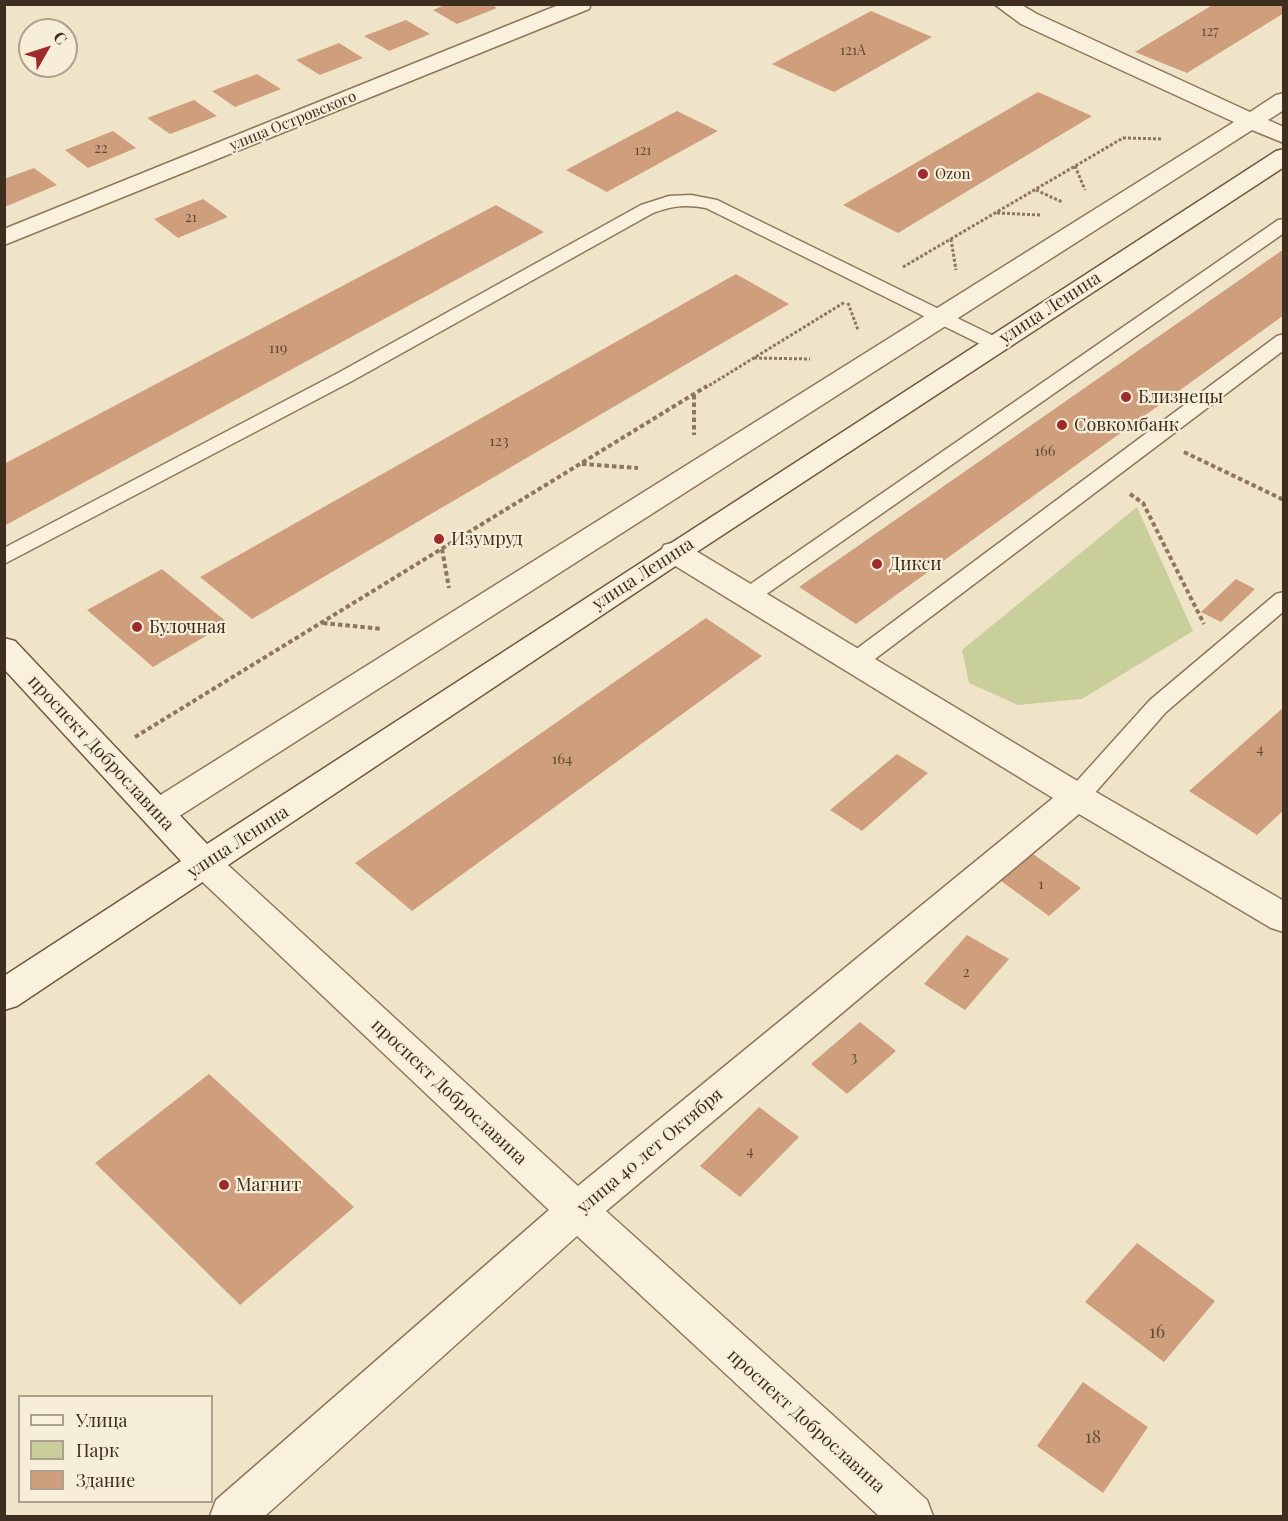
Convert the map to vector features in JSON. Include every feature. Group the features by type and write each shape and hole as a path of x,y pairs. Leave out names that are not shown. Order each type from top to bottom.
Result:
{"street":[{"name":"улица Островского","path":"4,238 581,4"},
{"path":"1004,4 1040,24 1284,136"},
{"path":"158,813 1284,100"},
{"name":"улица Ленина","path":"4,995 675,552 1284,156"},
{"path":"675,552 1077,797 1284,918"},
{"name":"проспект Доброславина","path":"4,649 205,864 577,1212 911,1516"},
{"name":"улица 40 лет Октября","path":"232,1516 577,1212 1077,797"}],"lane":[{"path":"4,557 345,377 647,209 669,201 691,200 711,204 995,344"},
{"path":"747,597 1284,224"},
{"path":"855,662 1284,340"},
{"path":"1077,797 1158,706 1284,599"}],"path":[{"path":"104,756 874,284 1123,138 1219,141"},
{"path":"1154,437 1284,500"},
{"path":"1104,475 1143,503 1219,654"}],"green space":[{"path":"1137,507 1193,631 1082,699 1018,705 969,683 962,650"}],"building":[{"path":"447,4 490,4 497,8 457,24 433,10"},
{"path":"1214,4 1284,4 1284,13 1187,73 1135,52"},
{"path":"871,11 932,37 834,92 772,64"},
{"path":"406,20 430,34 389,51 364,36"},
{"path":"339,43 363,58 320,75 296,60"},
{"path":"257,74 281,89 235,107 212,91"},
{"path":"1038,92 1092,116 898,233 843,205"},
{"path":"194,100 217,116 170,134 147,118"},
{"path":"677,111 718,131 607,192 566,170"},
{"path":"113,131 136,148 88,168 65,150"},
{"path":"34,168 57,185 7,206 4,204 4,179"},
{"path":"203,199 228,217 178,238 154,219"},
{"path":"496,205 544,232 4,526 4,464"},
{"path":"1284,249 1284,315 856,624 799,587"},
{"path":"736,274 789,304 252,619 200,577"},
{"path":"162,569 228,623 153,667 87,610"},
{"path":"1236,579 1255,589 1221,622 1201,612"},
{"path":"706,618 762,656 412,911 355,863"},
{"path":"1284,707 1284,810 1257,835 1189,791"},
{"path":"897,754 928,773 862,831 830,810"},
{"path":"1033,854 1081,888 1049,916 1001,881"},
{"path":"967,935 1009,959 965,1010 924,984"},
{"path":"860,1022 896,1051 847,1094 811,1064"},
{"name":"Магнит","path":"209,1074 354,1207 240,1305 95,1163"},
{"path":"759,1107 799,1137 740,1197 700,1166"},
{"path":"1137,1243 1215,1301 1164,1362 1085,1302"},
{"path":"1083,1382 1148,1427 1103,1493 1037,1446"}],"place":[{"name":"Ozon","path":"923,174"},
{"name":"Близнецы","path":"1126,397"},
{"name":"Совкомбанк","path":"1062,425"},
{"name":"Изумруд","path":"439,539"},
{"name":"Дикси","path":"877,564"},
{"name":"Булочная","path":"137,627"},
{"name":"Магнит","path":"224,1185"}]}
